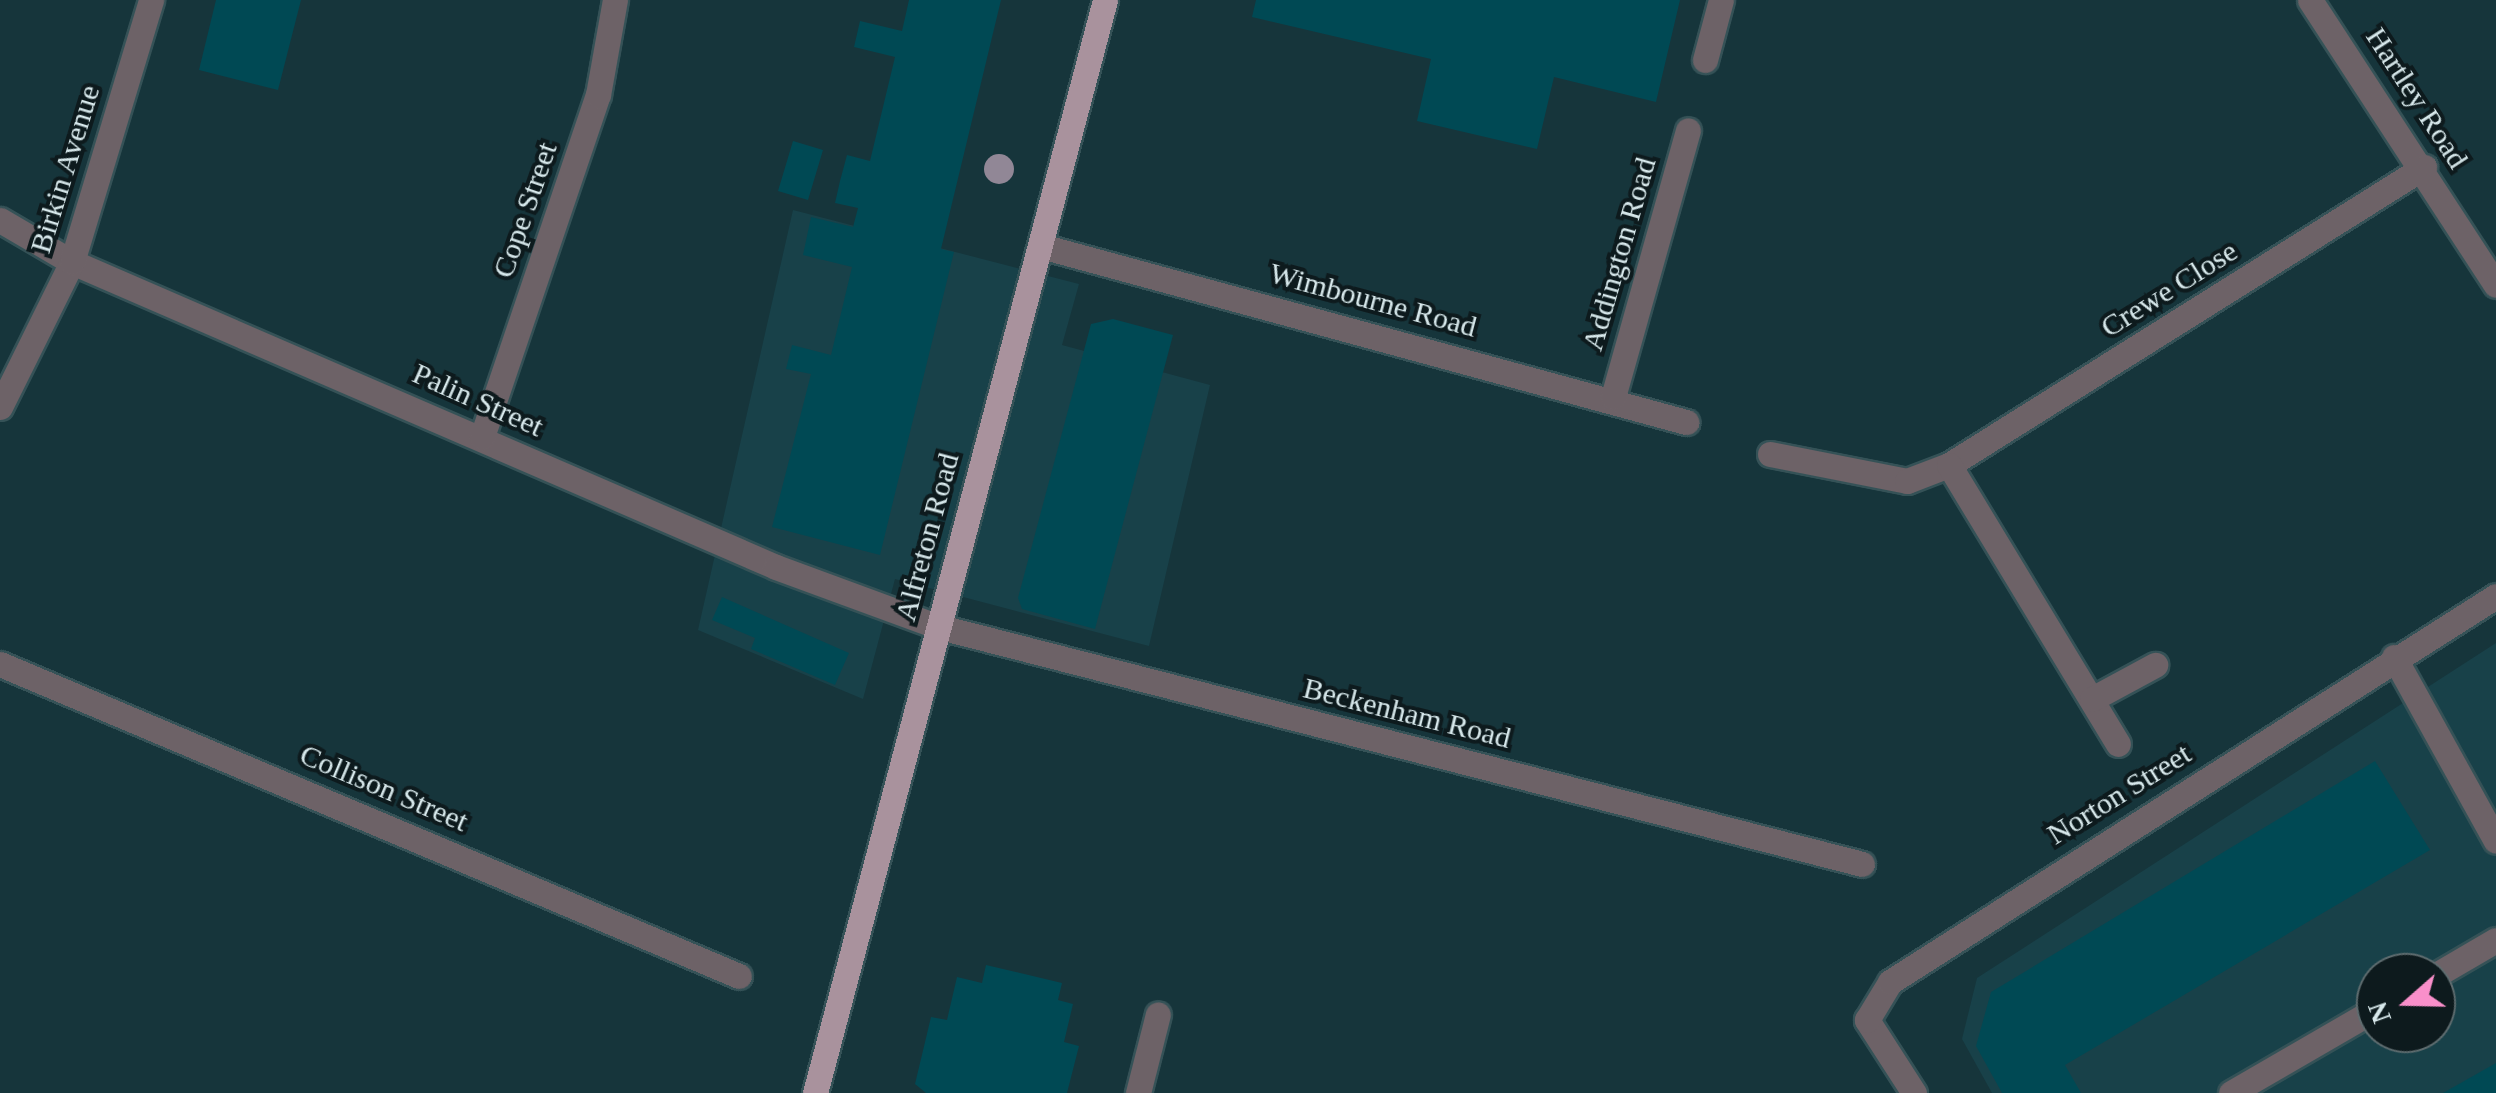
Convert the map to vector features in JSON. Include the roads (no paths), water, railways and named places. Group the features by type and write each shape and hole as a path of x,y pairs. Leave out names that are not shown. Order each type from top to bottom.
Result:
{"main road":[{"name":"Alfreton Road","path":"815,1093 936,626 1106,0"}],"street":[{"name":"Birkin Avenue","path":"0,406 72,262 151,0"},
{"name":"Cope Street","path":"482,437 598,96 615,0"},
{"path":"1706,60 1721,0"},
{"name":"Hartley Road","path":"2310,0 2424,168 2496,286"},
{"name":"Addington Road","path":"1613,397 1688,130"},
{"name":"Crewe Close","path":"1770,454 1908,480 1949,466 2424,168"},
{"name":"Palin Street","path":"0,220 72,262 776,567 936,626"},
{"name":"Wimbourne Road","path":"1041,246 1613,397 1686,422"},
{"path":"1949,466 2118,744"},
{"name":"Norton Street","path":"1914,1093 1867,1020 1890,982 2496,596"},
{"name":"Beckenham Road","path":"936,626 1862,864"},
{"path":"2394,658 2496,841"},
{"name":"Collison Street","path":"0,664 740,976"},
{"path":"2092,699 2155,665"},
{"path":"2456,963 2496,940"},
{"path":"1138,1093 1158,1014"},
{"path":"2231,1093 2356,1021"}]}
